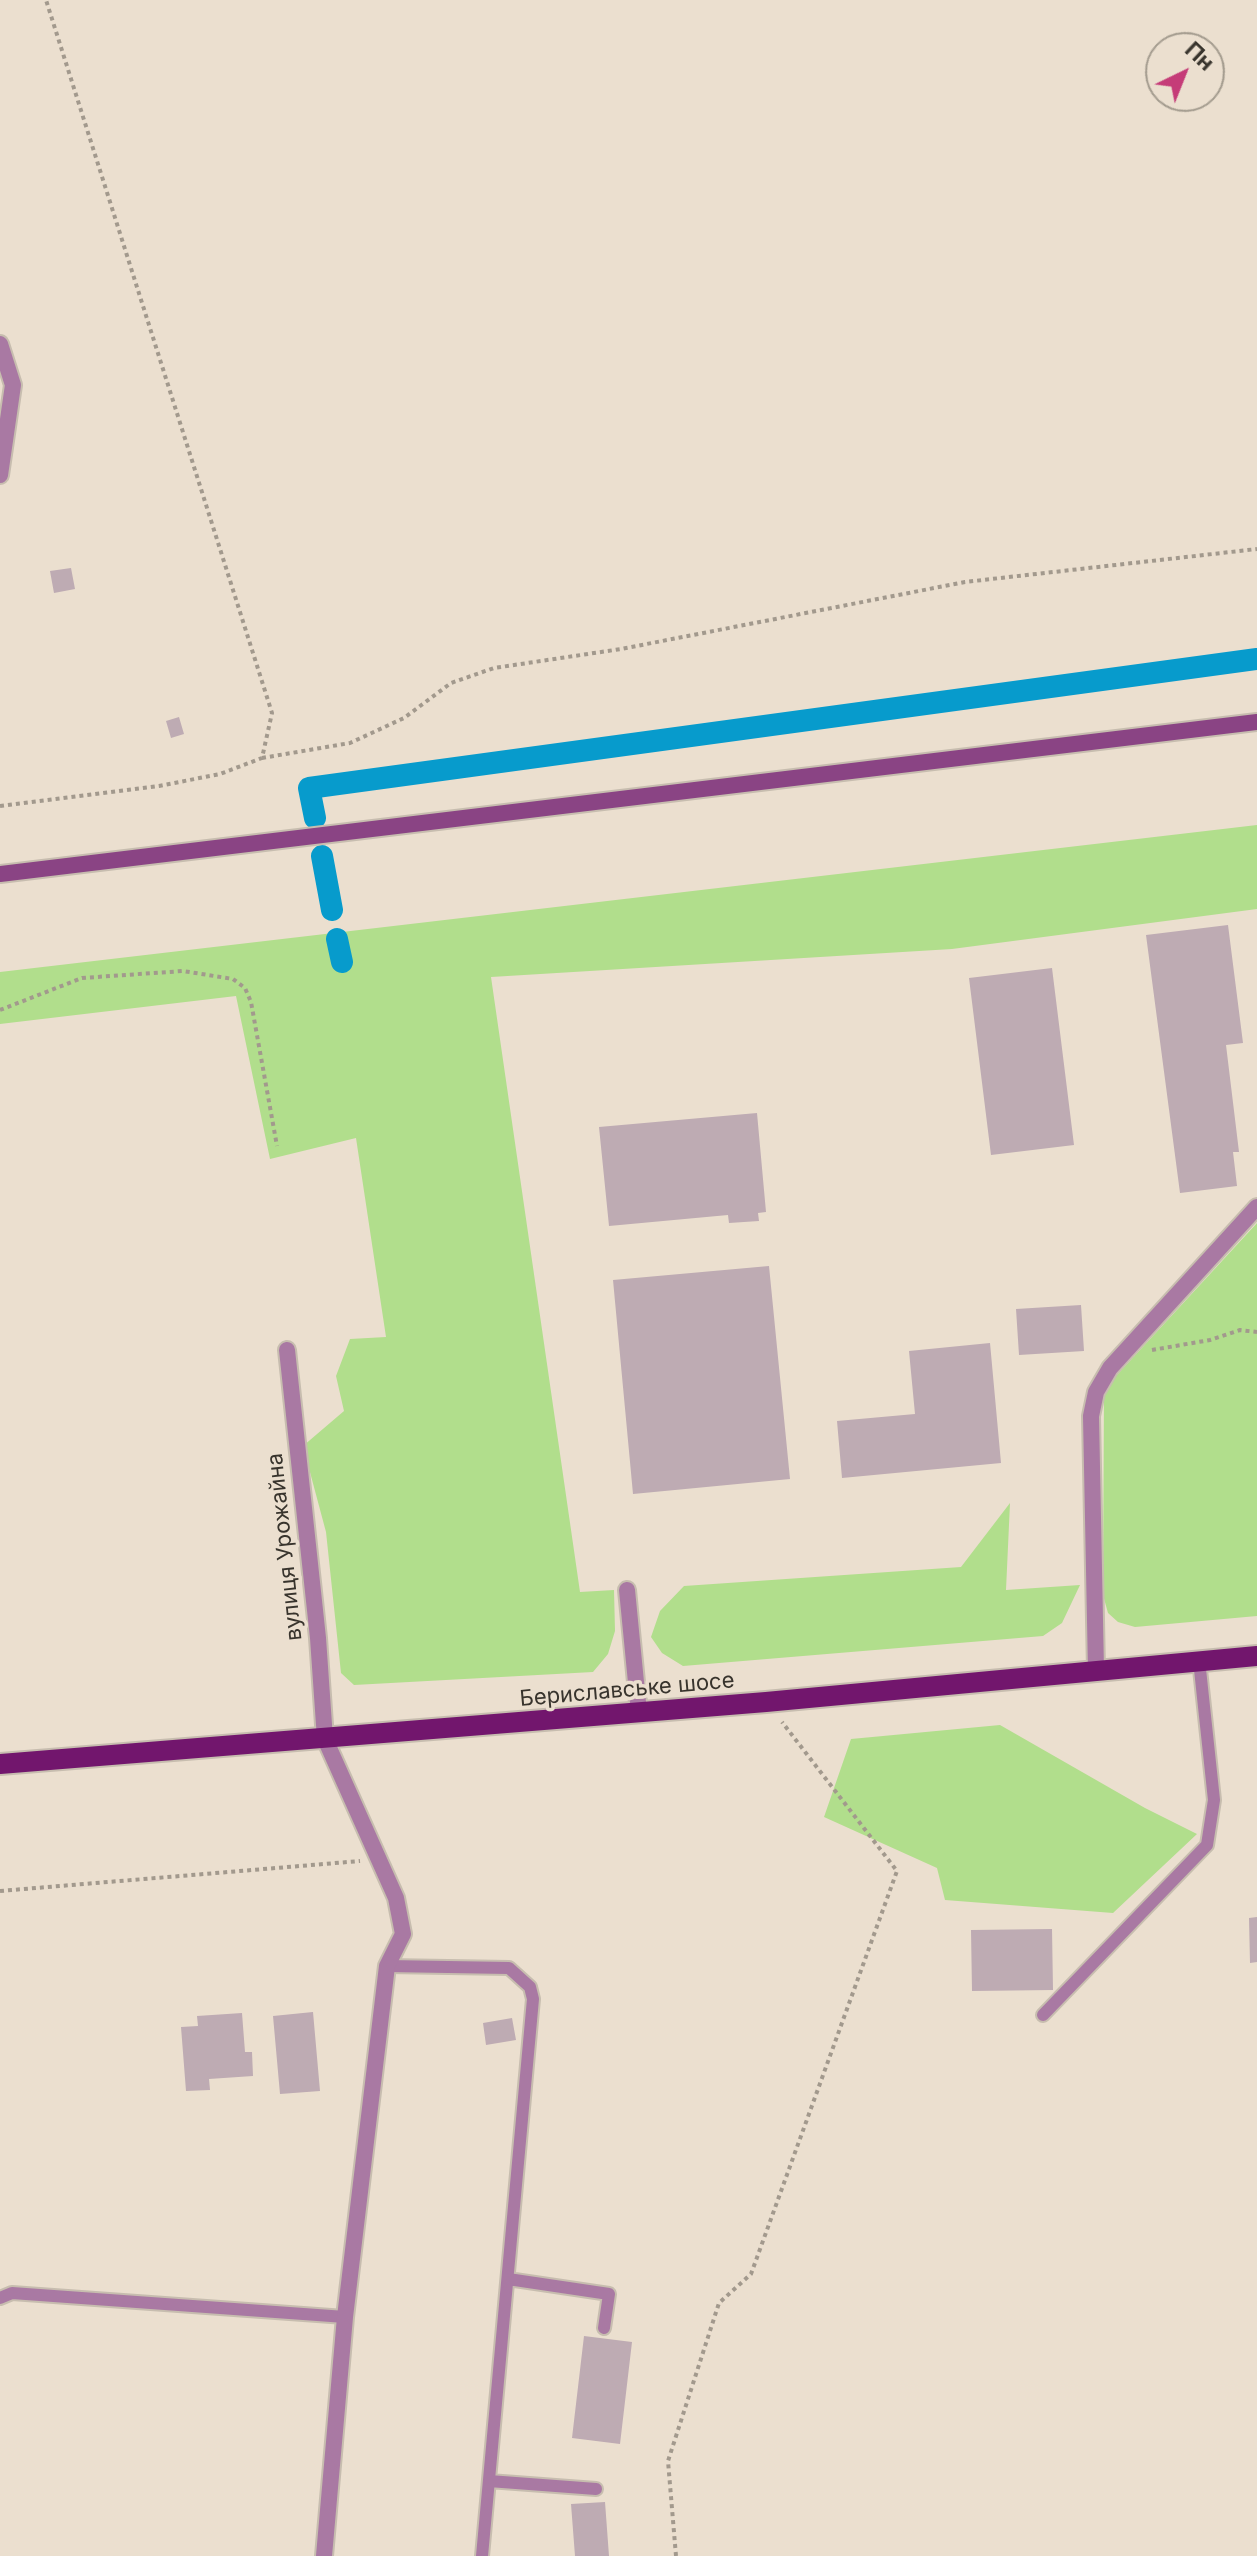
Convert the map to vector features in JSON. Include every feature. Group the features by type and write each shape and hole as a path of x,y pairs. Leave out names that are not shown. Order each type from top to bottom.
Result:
{"main road":[{"name":"Бериславське шосе","path":"0,1764 639,1713 1257,1656"}],"street":[{"path":"0,344 13,385 0,475"},
{"path":"0,874 1257,722"},
{"path":"1096,1671 1091,1416 1096,1392 1122,1356 1257,1207"},
{"name":"вулиця Урожайна","path":"287,1350 318,1638 325,1739"},
{"path":"627,1590 639,1713"},
{"path":"324,2556 345,2317 387,1966 403,1934 396,1898 325,1739"}],"lane":[{"path":"1043,2015 1207,1845 1214,1800 1199,1660"},
{"path":"387,1966 490,1965 509,1968 530,1987 531,2029 482,2556"},
{"path":"508,2279 609,2294 604,2328"},
{"path":"0,2298 12,2293 345,2317"},
{"path":"489,2481 596,2489"}],"path":[{"path":"46,0 272,713 262,758"},
{"path":"0,806 159,786 220,774 262,758 350,743 404,718 451,683 494,668 621,649 965,582 1257,549"},
{"path":"0,1010 82,978 183,971 233,979 245,988 251,1002 277,1146"},
{"path":"1122,1356 1210,1340 1240,1330 1257,1332"},
{"path":"676,2556 668,2461 719,2303 751,2274 897,1871 766,1702"},
{"path":"0,1891 379,1859"}],"green space":[{"path":"1257,825 1257,909 952,949 491,977 580,1592 614,1590 615,1631 608,1654 593,1672 354,1685 341,1673 326,1532 303,1446 344,1411 336,1376 350,1339 386,1337 356,1138 270,1159 236,996 0,1024 0,972"},
{"path":"1257,1223 1257,1616 1135,1627 1118,1622 1108,1613 1103,1595 1104,1389"},
{"path":"1010,1503 1006,1590 1080,1585 1062,1623 1043,1636 683,1666 662,1653 651,1637 660,1611 684,1586 961,1567"},
{"path":"1000,1725 1145,1808 1197,1834 1113,1913 945,1900 937,1868 824,1817 851,1739"}],"building":[{"path":"71,568 75,589 54,593 50,571"},
{"path":"179,717 184,734 171,738 166,721"},
{"path":"1228,925 1243,1043 1226,1045 1239,1152 1233,1152 1237,1186 1180,1193 1146,935"},
{"path":"1052,968 1074,1145 991,1155 969,978"},
{"path":"757,1113 766,1212 758,1213 759,1221 729,1223 728,1215 609,1226 599,1127"},
{"path":"769,1266 790,1479 633,1494 613,1280"},
{"path":"1081,1305 1084,1351 1019,1355 1016,1309"},
{"path":"990,1343 1001,1463 842,1478 837,1421 915,1414 909,1351"},
{"path":"1257,1917 1257,1962 1250,1963 1249,1918"},
{"path":"1052,1929 1053,1990 972,1991 971,1930"},
{"path":"313,2012 320,2091 280,2094 273,2016"},
{"path":"242,2013 245,2052 252,2052 253,2076 209,2079 210,2090 186,2091 181,2027 198,2026 197,2016"},
{"path":"512,2018 516,2040 486,2045 483,2023"},
{"path":"584,2336 632,2342 620,2444 572,2438"},
{"path":"605,2502 609,2556 575,2556 571,2504"}],"waterway":[{"path":"315,818 309,788 1257,659"},
{"path":"322,856 332,910"},
{"path":"337,939 342,962"}]}
